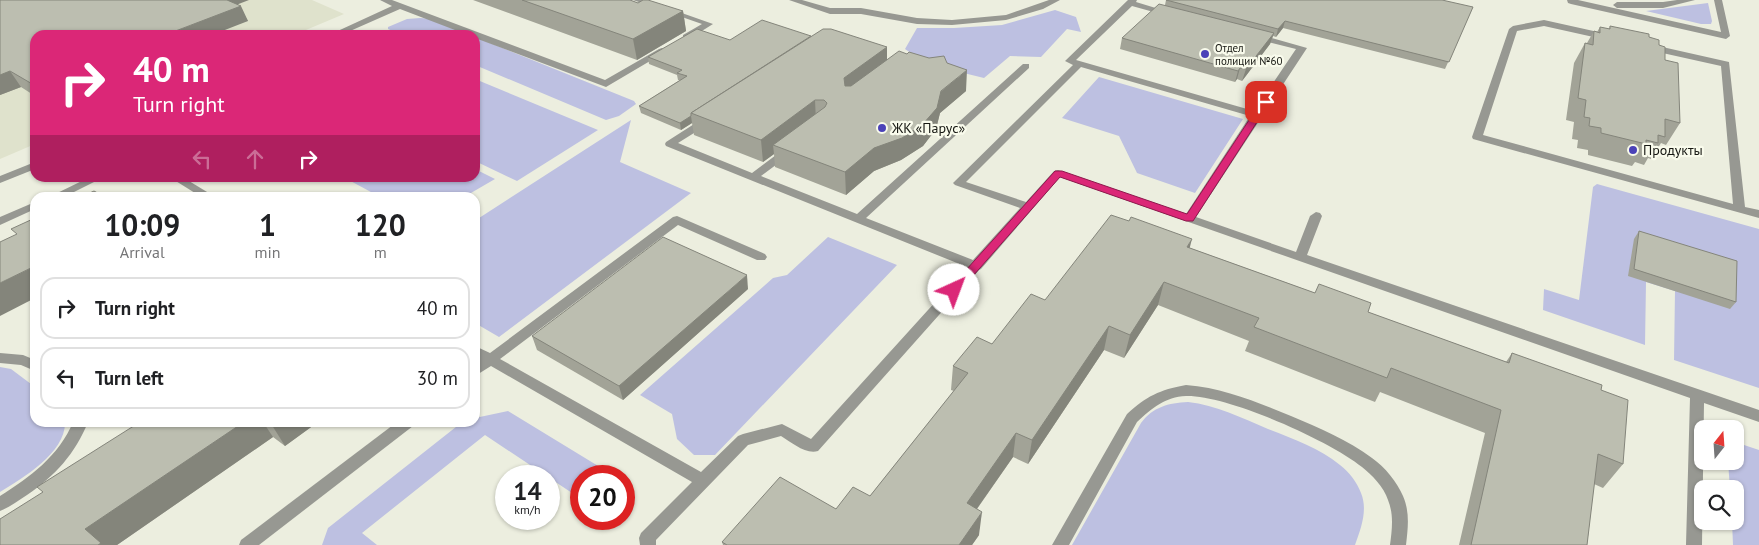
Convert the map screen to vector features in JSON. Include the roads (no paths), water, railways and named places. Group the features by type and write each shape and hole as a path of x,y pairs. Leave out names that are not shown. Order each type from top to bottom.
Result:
{"lane":[{"path":"384,0 463,30"},
{"path":"480,36 606,84 709,24 662,4 637,0"},
{"path":"793,0 829,11 860,11 918,21 949,22 980,21 1009,16 1034,10 1056,0"},
{"path":"1568,1 1636,6 1663,5 1690,0"},
{"path":"1568,1 1726,36 1718,0"},
{"path":"1176,16 1131,2 1070,61 1256,115"},
{"path":"345,30 400,6"},
{"path":"1620,40 1544,23 1513,29 1478,137 1759,214"},
{"path":"1189,218 1302,48 1250,34"},
{"path":"1640,45 1726,64 1739,209"},
{"path":"1029,207 959,183 1080,64"},
{"path":"858,219 1026,66"},
{"path":"718,113 670,144 977,266"},
{"path":"753,177 800,142"},
{"path":"0,180 30,167"},
{"path":"648,545 647,538 743,440 782,430 814,447 1058,173 1759,416"},
{"path":"65,192 87,182"},
{"path":"184,182 202,192"},
{"path":"0,221 30,207"},
{"path":"1300,257 1316,216"},
{"path":"480,368 677,220 761,257"},
{"path":"480,355 703,481"},
{"path":"0,358 23,360 30,364"},
{"path":"1060,545 1132,418 1142,406 1166,394 1194,391 1216,393 1237,400 1328,437 1350,448 1369,463 1385,480 1396,498 1401,517 1398,545"},
{"path":"1694,545 1697,395"},
{"path":"0,504 45,473 63,456 75,439 79,427"},
{"path":"247,545 401,427"}],"place":[{"name":"Отдел полиции №60","path":"1205,54"},
{"name":"ЖК «Парус»","path":"882,128"},
{"name":"Продукты","path":"1633,150"}]}
